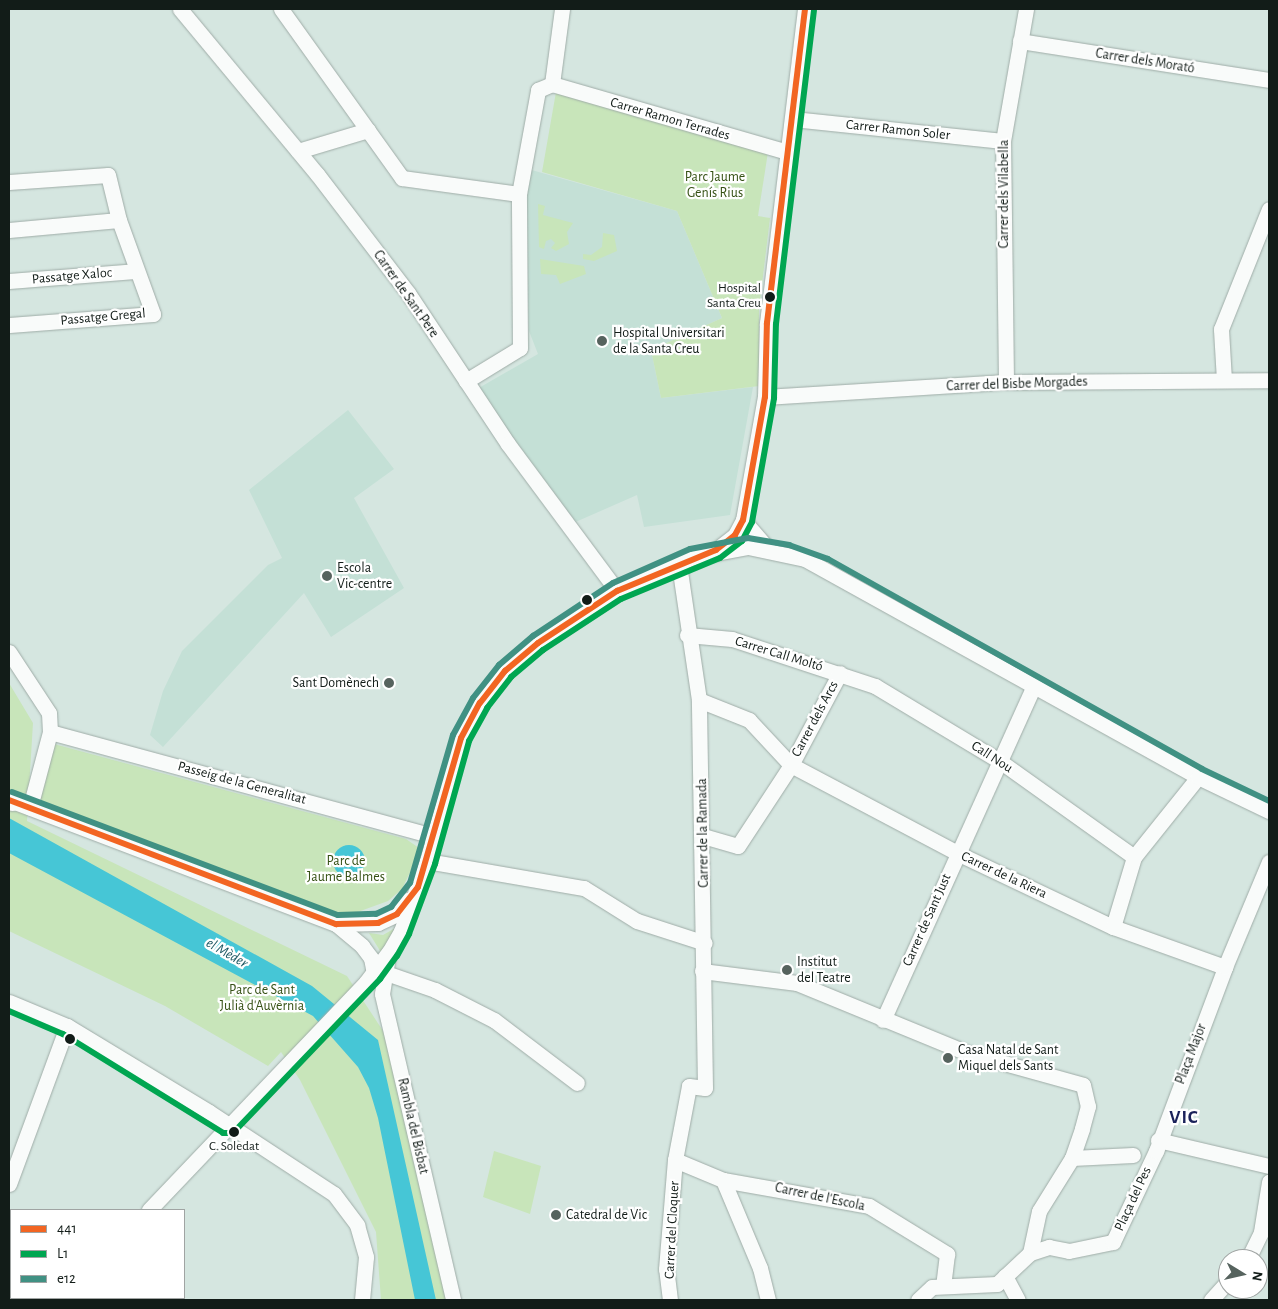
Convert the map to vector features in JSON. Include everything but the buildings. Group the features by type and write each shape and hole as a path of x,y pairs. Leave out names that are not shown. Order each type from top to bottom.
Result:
{"street":[{"name":"Carrer de Sant Pere","path":"180,9 298,150 408,293 466,381 617,592"},
{"path":"281,9 402,178 519,194"},
{"path":"466,381 520,348 519,194 538,90 552,84 562,9"},
{"path":"716,550 735,535 743,520 765,397 767,323 805,9"},
{"name":"Carrer dels Vilabella","path":"1006,382 1003,141 1026,9"},
{"name":"Carrer dels Morató","path":"1020,41 1269,80"},
{"name":"Carrer Ramon Terrades","path":"552,84 788,152"},
{"name":"Carrer Ramon Soler","path":"793,119 1003,141"},
{"path":"298,150 368,130"},
{"path":"9,182 108,175 119,220 135,270"},
{"path":"1224,380 1221,329 1269,209"},
{"path":"9,230 119,220"},
{"name":"Passatge Xaloc","path":"9,280 135,270"},
{"name":"Passatge Gregal","path":"9,324 152,314 135,270"},
{"name":"Carrer del Bisbe Morgades","path":"765,397 1006,382 1269,380"},
{"path":"743,520 752,534 768,549"},
{"path":"336,924 378,923 397,914 418,887 461,738 480,703 521,655 617,592 679,564 716,550 748,547 768,549 805,559 1034,684 1198,777 1269,811"},
{"name":"Carrer de la Ramada","path":"679,564 687,634 699,700 703,836 705,943 702,971 705,1088 689,1086"},
{"name":"Carrer Call Moltó","path":"687,634 732,639 840,673"},
{"path":"9,652 49,713 50,732 17,803 336,924 362,946 371,958 375,976"},
{"name":"Call Nou","path":"840,673 875,686 1001,762 1134,857"},
{"name":"Carrer dels Arcs","path":"703,836 738,846 791,766 840,673"},
{"name":"Carrer de Sant Just","path":"883,1020 957,853 1001,762 1034,684"},
{"name":"Carrer de la Riera","path":"699,700 749,720 791,766 957,853 1113,927 1225,967"},
{"name":"Passeig de la Generalitat","path":"50,732 434,836"},
{"path":"1113,927 1134,857 1198,777"},
{"path":"427,861 584,888 637,922 705,943"},
{"name":"Plaça Major","path":"1152,1160 1225,967 1269,862"},
{"name":"Rambla del Bisbat","path":"418,887 389,952 375,976 382,994 453,1300"},
{"path":"702,971 798,983 968,1054 1083,1085 1088,1106 1072,1158 1039,1210 1030,1253 997,1284 932,1287 918,1300"},
{"path":"150,1209 342,1006 375,976"},
{"path":"375,976 435,990 494,1020 577,1083"},
{"path":"9,1002 67,1026 334,1194 357,1225 366,1257 362,1300"},
{"path":"9,1184 67,1026"},
{"name":"Carrer del Cloquer","path":"670,1300 666,1269 675,1160 689,1086"},
{"path":"1158,1140 1269,1166"},
{"path":"1072,1158 1133,1155"},
{"name":"Carrer de l'Escola","path":"675,1160 723,1180 869,1206 947,1254 943,1285"},
{"name":"Plaça del Pes","path":"1030,1253 1049,1247 1069,1251 1113,1242 1152,1160"},
{"path":"723,1180 760,1268 768,1300"},
{"path":"1253,1249 1261,1232 1268,1188"},
{"path":"1005,1276 1018,1300"}],"shaded area":[{"name":"Hospital Universitari de la Santa Creu","path":"528,169 677,211 722,318 651,350 661,398 753,387 730,515 644,527 637,495 571,524 477,389 538,354 529,331 524,191"},
{"name":"Escola Vic-centre","path":"348,410 394,469 354,498 404,588 331,637 304,593 163,747 150,735 163,691 182,651 268,565 282,558 249,490"}],"green space":[{"name":"Parc Jaume Genís Rius","path":"556,92 768,152 758,216 770,218 759,309 759,386 661,398 651,350 722,318 677,211 542,172"},
{"path":"538,204 545,206 543,215 573,223 567,232 569,244 556,251 551,248 555,243 551,239 546,241 544,249 539,247"},
{"path":"603,233 614,235 617,251 594,261 583,259 583,254 591,255 602,247"},
{"path":"540,259 584,266 586,274 560,284 556,275 541,274"},
{"name":"Parc de Sant Julià d'Auvèrnia","path":"9,683 33,723 27,821 347,976 389,1040 456,1300 381,1300 376,1232 300,1080 281,1052 268,1066 165,1006 9,931"},
{"name":"Parc de Jaume Balmes","path":"54,744 406,839 419,848 414,864 402,889 388,901 355,913 334,912 38,801"},
{"path":"397,927 382,954 369,933 383,935"},
{"path":"494,1151 541,1166 530,1214 483,1197"}],"water":[{"name":"el Mèder","path":"9,818 312,986 378,1040 436,1300 415,1300 378,1118 369,1088 358,1067 313,1016 9,853"},
{"path":"349,845 361,849 365,861 361,873 349,877 337,873 333,861 337,849"}],"transit line":[{"name":"441","path":"9,800 336,924 378,923 397,914 418,887 461,738 480,703 505,671 538,643 617,591 716,550 735,535 743,520 765,397 767,323 805,9"},
{"name":"L1","path":"9,1011 63,1034 223,1133 233,1133 380,979 397,956 409,934 435,864 469,741 487,708 511,677 543,650 621,599 720,558 742,541 752,522 774,398 776,324 814,10"},
{"name":"e12","path":"12,792 338,915 376,914 391,907 410,883 453,735 473,698 499,665 533,636 613,583 690,549 748,538 789,545 828,559 1202,769 1269,801"}],"place":[{"name":"Hospital Santa Creu","path":"770,297"},
{"name":"Hospital Universitari de la Santa Creu","path":"602,341"},
{"name":"Escola Vic-centre","path":"327,576"},
{"name":"Sant Domènech","path":"389,683"},
{"name":"Institut del Teatre","path":"787,970"},
{"name":"Casa Natal de Sant Miquel dels Sants","path":"948,1058"},
{"name":"C. Soledat","path":"234,1132"},
{"name":"Catedral de Vic","path":"556,1215"}],"district":[{"name":"VIC","path":"1184,1118"}]}
